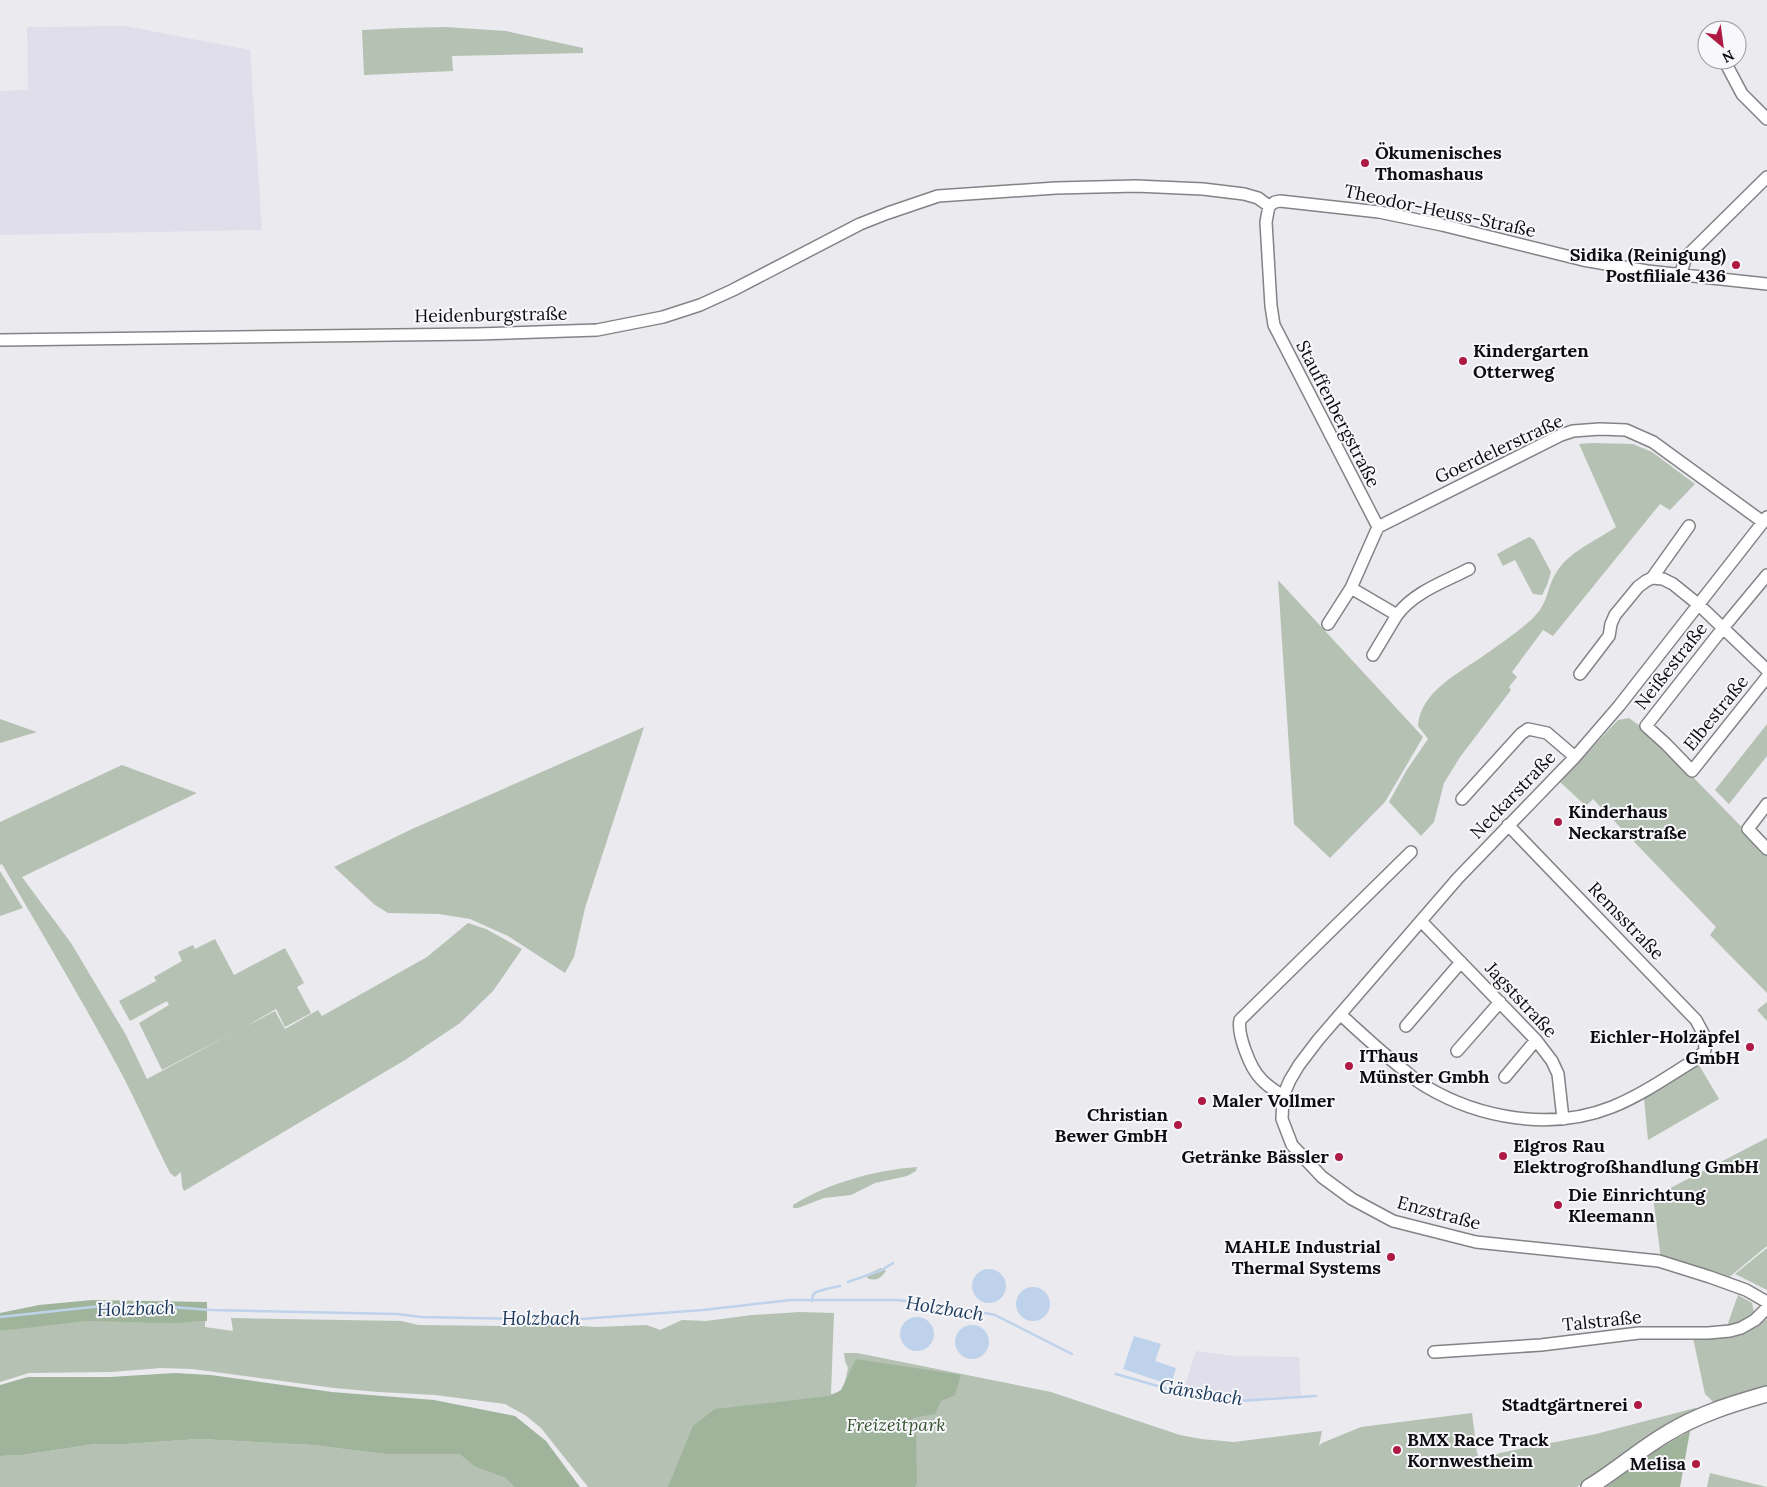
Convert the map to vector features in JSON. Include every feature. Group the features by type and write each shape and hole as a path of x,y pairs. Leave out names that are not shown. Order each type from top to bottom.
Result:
{"main road":[{"path":"1589,1487 1649,1445 1704,1413 1767,1394"}],"street":[{"path":"1729,70 1742,94 1767,119"},
{"path":"1680,275 1686,257 1767,177"},
{"name":"Heidenburgstraße","path":"0,340 477,334 574,331 619,327 664,317 700,305 733,290 860,224 888,212 926,200 956,194 1056,188 1136,186 1202,189 1244,194 1258,198 1270,206"},
{"name":"Theodor-Heuss-Straße","path":"1270,206 1275,202 1290,201 1379,212 1442,225 1583,260 1680,275 1767,284"},
{"name":"Stauffenbergstraße","path":"1270,206 1266,222 1271,306 1274,325 1378,527"},
{"name":"Goerdelerstraße","path":"1378,527 1556,438 1573,432 1600,428 1626,430 1653,442 1765,519"},
{"name":"Neckarstraße","path":"1283,1096 1299,1065 1318,1040 1421,921 1508,825 1575,756 1619,706 1765,519"},
{"path":"1580,674 1609,636 1615,615 1638,587 1652,578 1689,526"},
{"path":"1328,624 1351,588 1378,527"},
{"path":"1373,655 1397,615 1404,607 1418,595 1469,569"},
{"name":"Neißestraße","path":"1692,771 1646,726 1722,628 1767,575"},
{"path":"1652,578 1663,579 1674,584 1699,605 1767,670"},
{"path":"1351,588 1397,615"},
{"name":"Elbestraße","path":"1692,771 1767,677"},
{"path":"1462,799 1521,734 1528,729 1547,733 1575,756"},
{"path":"1767,804 1748,829 1767,849"},
{"name":"Remsstraße","path":"1508,825 1688,1010 1704,1035 1705,1050 1698,1058 1613,1107 1595,1113 1563,1119"},
{"path":"1283,1096 1259,1078 1251,1063 1239,1026 1240,1020 1411,852"},
{"name":"Jagststraße","path":"1421,921 1536,1040 1552,1061 1558,1074 1563,1119"},
{"path":"1406,1026 1460,962"},
{"path":"1457,1052 1500,1002"},
{"path":"1341,1015 1385,1056 1424,1086 1449,1098 1469,1107 1505,1115 1535,1120 1563,1119"},
{"path":"1505,1077 1536,1040"},
{"name":"Enzstraße","path":"1283,1096 1282,1119 1292,1145 1322,1177 1352,1199 1393,1220 1476,1242 1659,1261 1746,1290 1767,1302"},
{"name":"Talstraße","path":"1434,1352 1541,1345 1639,1333 1708,1333 1730,1331 1741,1328 1754,1320 1767,1308"}],"shaded area":[{"path":"125,26 250,50 262,230 0,235 0,91 28,90 27,27"},
{"path":"1196,1351 1233,1356 1299,1357 1301,1396 1239,1400 1183,1391"}],"green space":[{"path":"445,27 506,31 583,48 583,53 452,56 453,71 364,75 362,30"},
{"path":"1579,444 1633,444 1652,452 1695,484 1670,510 1660,504 1553,636 1543,630 1512,672 1517,677 1509,687 1511,690 1460,757 1444,783 1434,822 1421,836 1389,802 1406,771 1428,739 1418,726 1420,714 1426,703 1454,675 1510,637 1532,619 1542,607 1553,579 1561,565 1575,552 1616,527"},
{"path":"1529,537 1534,540 1551,572 1542,595 1533,594 1515,560 1503,566 1497,554"},
{"path":"1278,580 1423,737 1385,802 1330,858 1294,824"},
{"path":"1629,718 1651,734 1767,853 1767,993 1710,935 1716,927 1593,799 1586,806 1560,782 1618,720"},
{"path":"0,719 37,732 0,743"},
{"path":"1767,724 1767,756 1729,804 1715,790"},
{"path":"644,727 585,908 574,957 565,973 508,936 470,919 439,914 388,913 375,905 334,867 412,829"},
{"path":"122,765 197,793 22,877 71,943 126,1035 147,1079 240,1029 162,1070 139,1023 169,1005 154,977 182,961 178,952 193,945 195,949 215,939 234,975 285,948 304,983 297,987 311,1013 285,1027 276,1009 243,1028 275,1011 285,1029 318,1010 322,1016 427,957 468,923 486,929 522,949 493,991 460,1023 405,1060 184,1191 181,1172 175,1177 170,1173 132,1093 104,1041 2,864 0,865 0,822"},
{"path":"0,871 23,908 0,916"},
{"path":"156,981 167,1001 130,1021 119,1001"},
{"path":"1767,1002 1767,1021 1757,1010"},
{"path":"1699,1065 1719,1099 1648,1140 1644,1098"},
{"path":"1767,1138 1767,1246 1727,1279 1661,1259 1653,1197"},
{"path":"917,1167 916,1171 907,1176 875,1183 851,1195 824,1198 798,1208 793,1208 793,1205 807,1197 837,1184 885,1171"},
{"path":"1767,1248 1767,1290 1735,1274"},
{"path":"881,1268 886,1271 880,1277 873,1280 867,1278 868,1274"},
{"path":"1738,1295 1752,1303 1754,1312 1743,1323 1727,1326"},
{"path":"92,1300 207,1302 207,1321 170,1323 87,1321 0,1331 0,1313 39,1305"},
{"name":"Freizeitpark","path":"800,1312 834,1313 831,1394 843,1392 848,1368 844,1353 857,1353 1051,1392 1180,1435 1201,1439 1234,1442 1322,1431 1319,1446 1361,1427 1472,1413 1477,1453 1480,1461 1500,1453 1596,1434 1697,1409 1694,1413 1631,1448 1577,1487 588,1487 541,1428 525,1415 505,1404 435,1395 334,1388 192,1369 161,1368 111,1372 29,1373 0,1382 0,1331 66,1322 205,1321 205,1327 233,1331 231,1318 402,1321 418,1325 506,1326 539,1323 595,1327 647,1325 660,1330 682,1320 706,1321 752,1315"},
{"path":"1767,1319 1767,1385 1713,1402 1705,1394 1693,1338 1731,1334"},
{"name":"Freizeitpark","path":"856,1359 961,1375 955,1395 941,1401 935,1414 912,1418 916,1435 917,1483 915,1487 668,1487 693,1426 715,1409 830,1396 841,1390"},
{"path":"175,1373 211,1375 332,1392 434,1400 515,1416 546,1441 580,1487 514,1487 505,1478 475,1467 459,1454 384,1454 312,1445 199,1439 96,1444 22,1455 0,1456 0,1385 28,1377 110,1377"},
{"path":"1690,1431 1680,1487 1606,1487 1657,1450"},
{"path":"199,1439 312,1445 384,1454 459,1454 475,1467 505,1478 514,1487 0,1487 0,1456 22,1455 96,1444"},
{"path":"1710,1473 1767,1487 1707,1487"}],"water":[{"path":"989,1269 996,1270 1001,1274 1005,1279 1005,1293 1001,1298 996,1302 989,1303 982,1302 977,1298 973,1293 972,1286 973,1279 977,1274 982,1270"},
{"path":"1033,1287 1040,1288 1045,1292 1049,1297 1049,1311 1045,1316 1040,1320 1033,1321 1026,1320 1021,1316 1017,1311 1016,1304 1017,1297 1021,1292 1026,1288"},
{"path":"917,1317 924,1318 929,1322 933,1327 933,1341 929,1346 924,1350 917,1351 910,1350 905,1346 901,1341 900,1334 901,1327 905,1322 910,1318"},
{"path":"972,1325 979,1326 984,1330 988,1335 988,1349 984,1354 979,1358 972,1359 965,1358 960,1354 956,1349 955,1342 956,1335 960,1330 965,1326"},
{"path":"1134,1336 1161,1344 1155,1361 1176,1368 1171,1385 1123,1369"}],"waterway":[{"path":"848,1282 882,1270 893,1263"},
{"path":"812,1301 813,1295 816,1292 840,1286"},
{"name":"Holzbach","path":"0,1317 92,1307 144,1305 211,1310 567,1320 703,1310 791,1300 897,1300 948,1306 995,1315 1072,1354"},
{"name":"Gänsbach","path":"1116,1374 1182,1393 1239,1401 1316,1396"}],"place":[{"name":"Ökumenisches Thomashaus","path":"1365,163"},
{"name":"Sidika (Reinigung) Postfiliale 436","path":"1736,265"},
{"name":"Kindergarten Otterweg","path":"1463,361"},
{"name":"Kinderhaus Neckarstraße","path":"1558,822"},
{"name":"Eichler-Holzäpfel GmbH","path":"1750,1047"},
{"name":"IThaus Münster Gmbh","path":"1349,1066"},
{"name":"Maler Vollmer","path":"1202,1101"},
{"name":"Christian Bewer GmbH","path":"1178,1125"},
{"name":"Elgros Rau Elektrogroßhandlung GmbH","path":"1503,1156"},
{"name":"Getränke Bässler","path":"1339,1157"},
{"name":"Die Einrichtung Kleemann","path":"1558,1205"},
{"name":"MAHLE Industrial Thermal Systems","path":"1391,1257"},
{"name":"Stadtgärtnerei","path":"1638,1405"},
{"name":"BMX Race Track Kornwestheim","path":"1397,1450"},
{"name":"Melisa","path":"1696,1464"}]}
